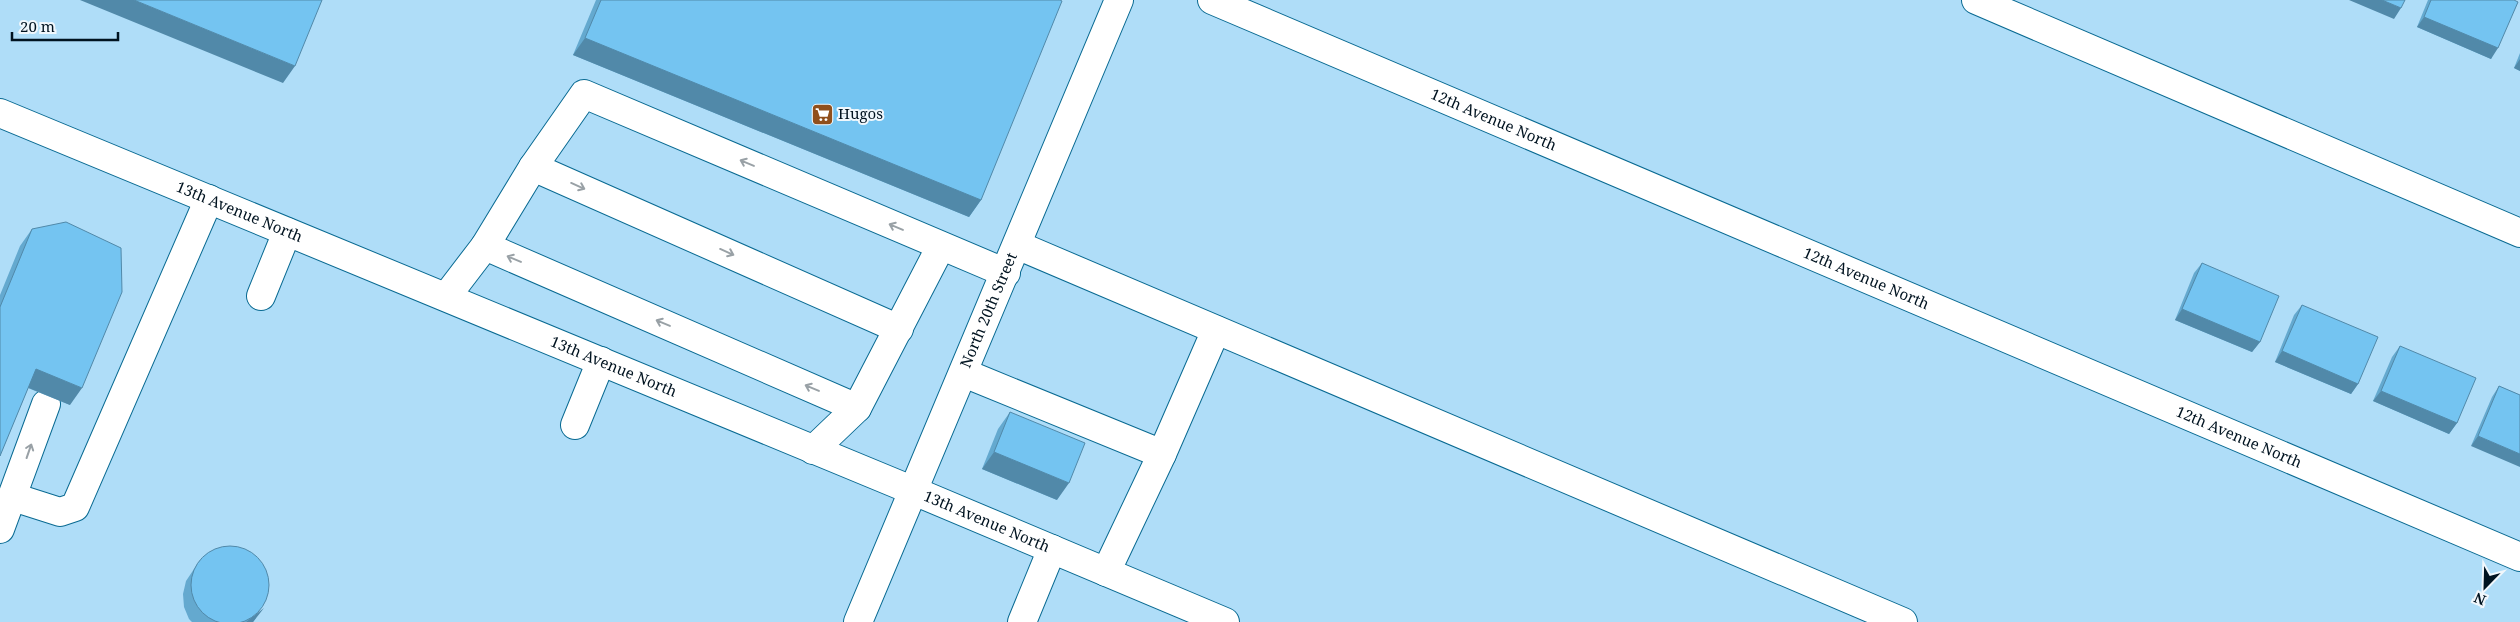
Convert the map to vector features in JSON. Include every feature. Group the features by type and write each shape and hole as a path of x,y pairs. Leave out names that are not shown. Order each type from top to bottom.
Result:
{"street":[{"name":"North 20th Street","path":"858,622 1119,0"},
{"name":"12th Avenue North","path":"1212,0 2520,557"},
{"path":"1976,0 2520,232"},
{"path":"446,297 485,246 533,167 584,94 1006,272"},
{"name":"13th Avenue North","path":"0,113 1052,549 1106,572 1183,614 1225,622"},
{"path":"533,167 899,329"},
{"path":"13,497 60,512 75,506 209,199"},
{"path":"261,296 287,232"},
{"path":"1017,245 1901,622"},
{"path":"485,246 857,408"},
{"path":"813,450 857,408 941,246"},
{"path":"1106,572 1162,454 1216,330"},
{"path":"575,425 601,361"},
{"path":"964,373 1162,454"},
{"path":"0,529 46,404"},
{"path":"1024,621 1052,549"}],"building":[{"path":"134,0 322,0 295,66"},
{"path":"601,0 1062,1 981,200 585,38"},
{"path":"2382,0 2405,0 2401,8"},
{"path":"2431,0 2514,0 2518,2 2498,48 2424,17"},
{"path":"66,222 121,248 122,292 82,388 36,369 0,456 0,307 32,229"},
{"path":"2202,263 2279,296 2260,342 2182,309"},
{"path":"2302,305 2378,337 2358,384 2282,351"},
{"path":"2400,346 2476,378 2457,423 2381,391"},
{"path":"2499,386 2520,395 2520,454 2478,436"},
{"path":"1010,412 1085,443 1069,483 994,452"},
{"path":"230,546 245,549 258,557 266,570 269,585 266,600 258,613 245,621 230,624 215,621 202,613 194,600 191,585 194,570 202,557 215,549"}],"place":[{"name":"Hugos","path":"822,114"}]}
